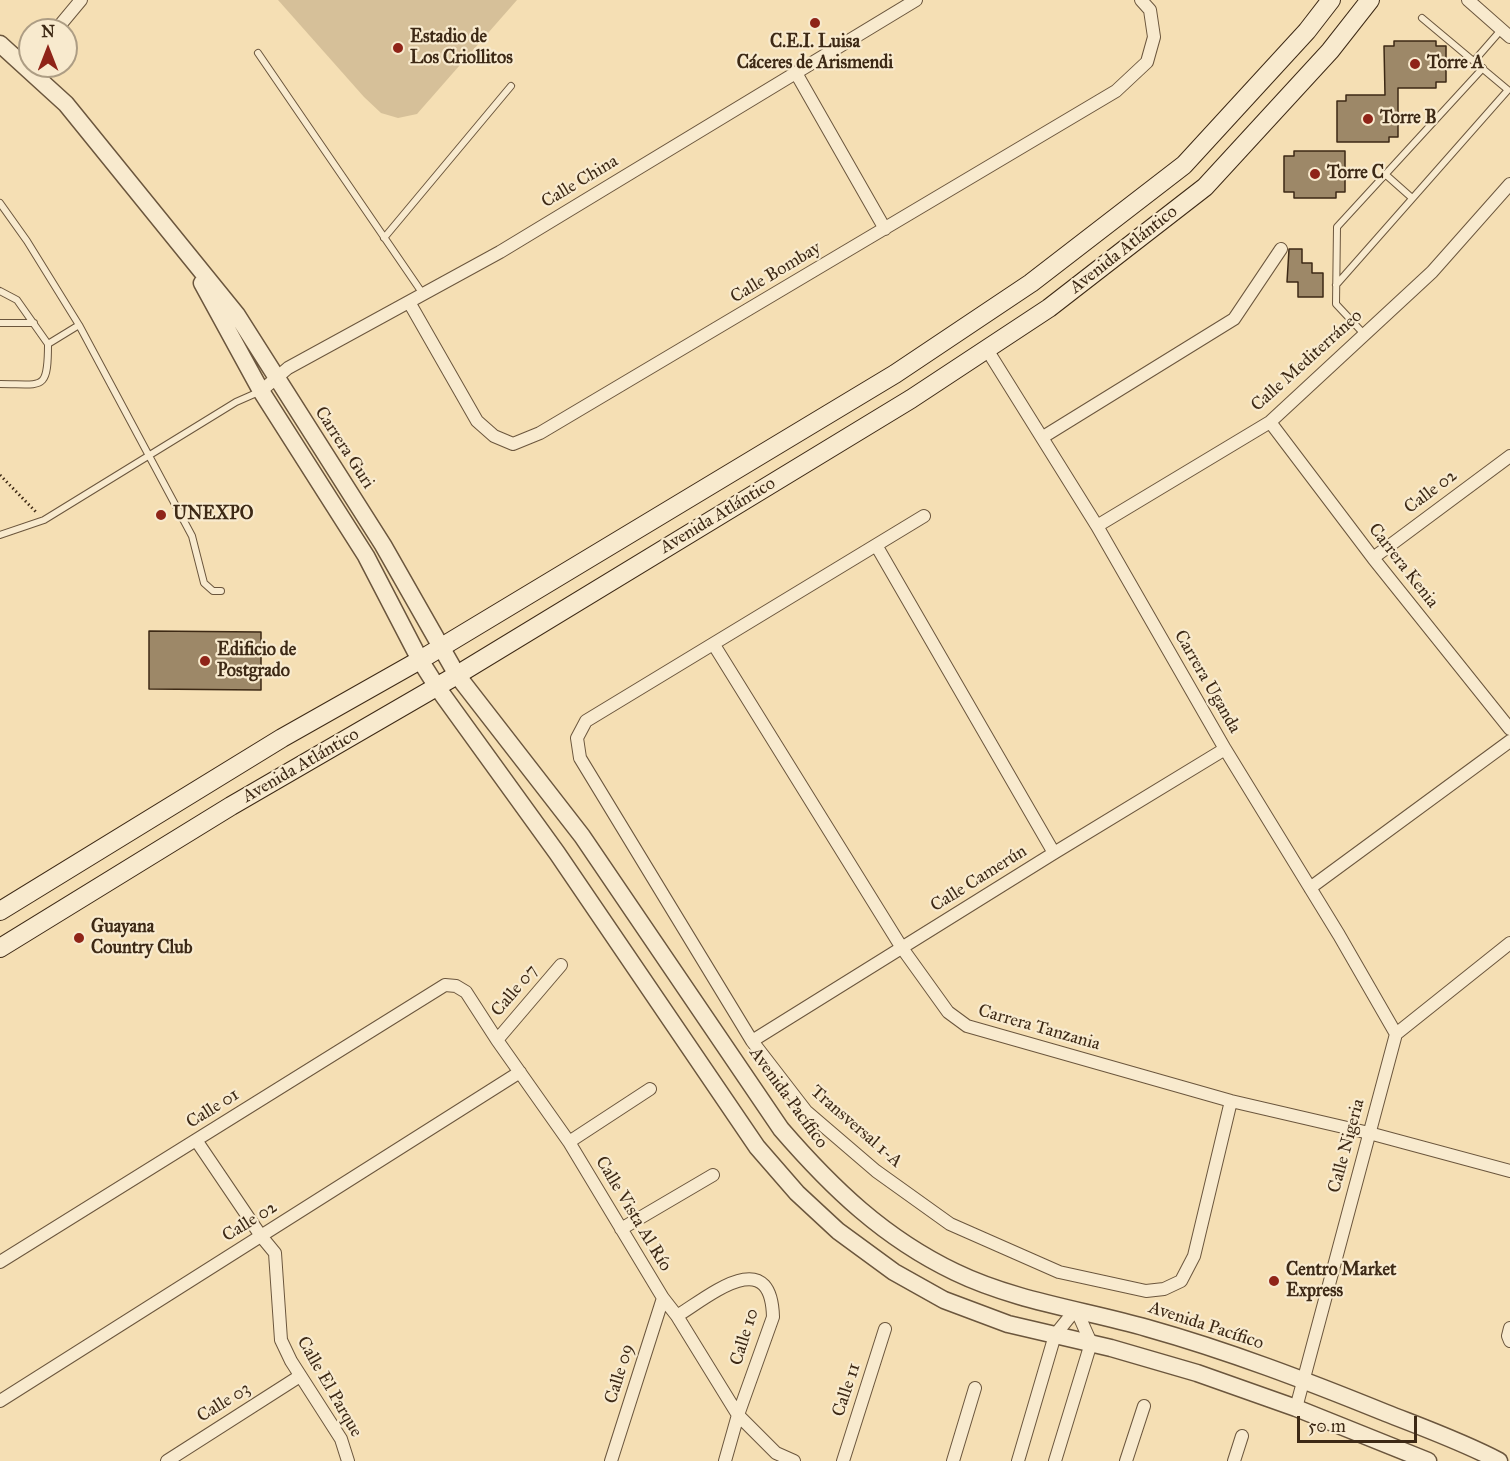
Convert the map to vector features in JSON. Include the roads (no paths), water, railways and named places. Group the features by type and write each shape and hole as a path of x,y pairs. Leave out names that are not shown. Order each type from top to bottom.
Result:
{"main road":[{"name":"Avenida Atlántico","path":"0,911 282,738 441,648 895,374 1031,283 1184,165 1307,31 1331,0"},
{"name":"Avenida Atlántico","path":"0,948 231,806 437,687 911,399 1049,308 1205,187 1330,51 1370,0"}],"street":[{"path":"66,18 81,0"},
{"name":"Calle China","path":"261,391 288,368 500,252 916,0"},
{"name":"Calle Bombay","path":"409,302 477,421 494,436 513,444 540,433 1116,91 1148,62 1154,37 1150,9 1141,0"},
{"path":"1468,0 1506,33"},
{"name":"Carrera Guri","path":"0,44 18,57"},
{"path":"796,73 885,229"},
{"name":"Carrera Guri","path":"41,78 66,104 237,315 384,545 457,675"},
{"name":"Calle Mediterráneo","path":"1097,526 1270,422 1432,272 1510,184"},
{"path":"1043,437 1234,319 1281,249"},
{"name":"Carrera Guri","path":"184,251 261,391 366,556 420,660 437,687"},
{"name":"Carrera Uganda","path":"986,348 1097,526 1225,749 1396,1034"},
{"name":"Carrera Kenia","path":"1270,422 1373,558 1510,729"},
{"name":"Calle 02","path":"1373,558 1510,456"},
{"path":"714,645 924,516"},
{"path":"876,546 1054,853"},
{"name":"Transversal 1-A","path":"714,645 586,721 577,738 580,758 752,1041 806,1111 876,1172 950,1224 1059,1272 1146,1291 1164,1289 1181,1281 1194,1256 1231,1101"},
{"name":"Carrera Tanzania","path":"714,645 903,948 948,1012 967,1026 1231,1101 1369,1133 1510,1171"},
{"name":"Avenida Pacífico","path":"457,675 582,836 782,1129 819,1173 857,1208 910,1247 956,1273 1017,1295 1206,1344 1304,1380 1499,1461"},
{"path":"437,687 557,853 757,1147 797,1193 838,1231 894,1272 944,1300 1008,1324 1197,1372 1296,1408 1428,1461"},
{"path":"1310,888 1510,741"},
{"name":"Calle Camerún","path":"752,1041 1225,749"},
{"path":"603,920 623,896"},
{"path":"1396,1034 1510,943"},
{"name":"Calle 07","path":"497,1040 561,965"},
{"name":"Calle Vista Al Río","path":"445,985 456,986 466,992 569,1142 663,1298 677,1316 738,1415 776,1453 794,1461"},
{"name":"Calle 01","path":"0,1262 445,985"},
{"name":"Calle Nigeria","path":"1296,1408 1396,1034"},
{"name":"Calle 02","path":"0,1401 520,1072"},
{"path":"569,1142 650,1089"},
{"name":"Calle El Parque","path":"196,1140 261,1236 276,1253 281,1340 300,1376 341,1438 348,1461"},
{"path":"621,1229 713,1175"},
{"name":"Calle 10","path":"677,1316 736,1280 751,1278 765,1285 773,1302 773,1317 738,1415 725,1461"},
{"name":"Calle 09","path":"611,1461 663,1298"},
{"path":"1018,1461 1055,1335 1076,1309 1090,1343 1055,1461"},
{"path":"1510,1328 1508,1336 1510,1341"},
{"name":"Calle 11","path":"843,1461 885,1329"},
{"name":"Calle 03","path":"167,1461 300,1376"},
{"path":"953,1461 975,1388"},
{"path":"1126,1461 1144,1406"},
{"path":"1234,1461 1242,1436"}],"lane":[{"path":"1336,285 1508,90 1422,18"},
{"path":"1474,61 1506,33"},
{"path":"258,53 423,294"},
{"path":"1365,334 1336,304 1337,227 1483,68"},
{"path":"384,238 511,86"},
{"path":"1385,174 1412,198"},
{"path":"0,203 27,240 79,325 192,536 204,583 213,591 221,591"},
{"path":"0,291 17,300 48,344 46,378 38,384 0,384"},
{"path":"0,323 34,323"},
{"path":"48,344 79,325"},
{"path":"0,535 44,520 236,402 261,391"}],"place":[{"name":"C.E.I. Luisa Cáceres de Arismendi","path":"815,23"},
{"name":"Estadio de Los Criollitos","path":"398,48"},
{"name":"Torre A","path":"1415,64"},
{"name":"Torre B","path":"1368,119"},
{"name":"Torre C","path":"1315,174"},
{"name":"UNEXPO","path":"161,515"},
{"name":"Edificio de Postgrado","path":"205,661"},
{"name":"Guayana Country Club","path":"79,938"},
{"name":"Centro Market Express","path":"1274,1281"}]}
